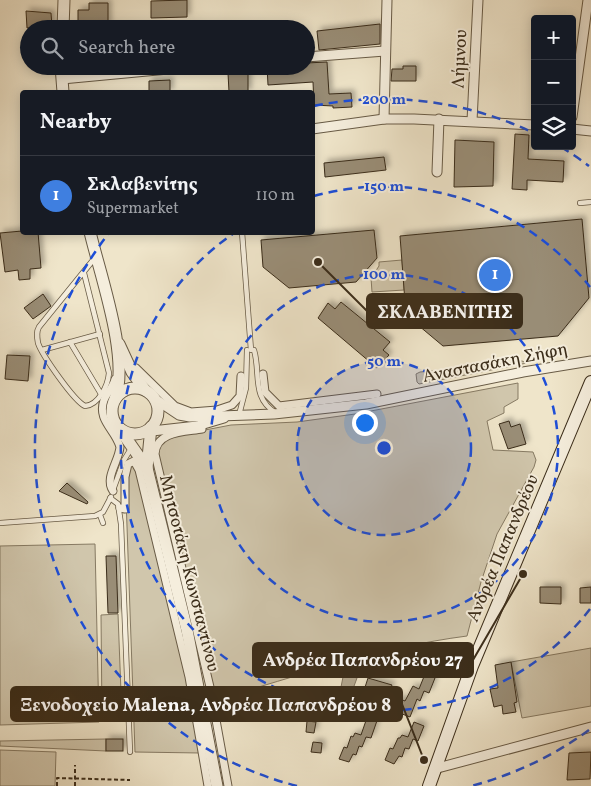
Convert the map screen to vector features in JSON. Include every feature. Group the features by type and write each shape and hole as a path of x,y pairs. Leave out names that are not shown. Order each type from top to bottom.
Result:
{"main road":[{"name":"Ανδρέα Παπανδρέου","path":"429,786 434,768 523,540 591,382"}],"street":[{"path":"63,20 64,0"},
{"path":"384,120 387,0"},
{"name":"Λήμνου","path":"472,121 478,0"},
{"path":"574,105 588,0"},
{"path":"315,56 385,51"},
{"path":"62,75 63,90"},
{"path":"62,79 104,75"},
{"path":"437,172 439,119"},
{"path":"315,129 384,120 439,119 531,125"},
{"path":"576,129 591,131"},
{"path":"91,235 125,370 155,400 182,416 202,418"},
{"name":"Αναστασάκη Σήφη","path":"202,418 277,414 376,402 523,372 591,361"},
{"path":"111,494 110,479 120,446 105,422 103,406 113,386 115,373 135,367 178,408 202,418"},
{"path":"125,370 112,414 119,428 133,445 149,475 204,657 228,786"},
{"path":"263,374 265,392 279,406 377,394"},
{"path":"119,428 131,433 149,430 202,418 227,408 236,402 241,392 241,376"},
{"path":"115,399 127,389 138,388 145,390"},
{"path":"155,400 157,415 149,430 149,475 189,677 208,786"},
{"path":"149,475 159,441 169,435 202,429 202,418"},
{"path":"120,508 125,508 126,474 131,461 136,462 149,475"},
{"name":"Μητσοτάκη Κωνσταντίνου","path":"149,475 199,686 217,786"},
{"path":"434,768 591,726"}],"lane":[{"path":"580,202 591,202"},
{"path":"242,235 251,350 259,394 263,402 277,414"},
{"path":"84,273 109,372 100,394 93,404 85,406 82,405 42,350 38,343 37,331 96,258"},
{"path":"42,350 100,334"},
{"path":"70,342 100,394"},
{"path":"238,416 245,396 251,350"},
{"path":"103,523 100,515 111,494 124,460 133,445"},
{"path":"111,494 120,508 130,752"},
{"path":"0,523 100,515"}],"path":[{"path":"75,765 75,786"},
{"path":"57,786 57,778 130,780"}],"shaded area":[{"path":"402,260 404,290 372,292 371,278 379,266 379,262"},
{"path":"522,361 527,363 419,384 417,382 416,374 420,372 490,366"},
{"path":"518,383 518,399 504,407 504,413 487,421 493,450 533,452 536,460 497,534 481,582 467,636 403,647 371,655 215,700 157,457 158,445 174,436 231,425 297,422 355,414"},
{"path":"131,462 134,462 187,678 200,753 135,752 126,498 126,479"},
{"path":"95,544 99,722 0,725 0,546"},
{"path":"118,614 122,719 102,718 101,615"},
{"path":"591,648 591,706 522,718 511,662"},
{"path":"343,677 357,678 347,705 338,702"},
{"path":"106,739 106,751 0,746 0,741"},
{"path":"0,750 56,752 55,786 0,786"}],"building":[{"path":"187,0 187,17 151,18 151,1"},
{"path":"89,3 108,3 108,20 78,20 78,10 89,10"},
{"path":"26,11 51,13 52,20 27,20"},
{"path":"380,24 380,44 319,50 317,31"},
{"path":"327,62 329,94 351,93 352,107 333,108 333,106 315,105 313,82 268,85 267,75 315,75 315,63"},
{"path":"403,66 416,66 416,81 391,81 392,69 403,69"},
{"path":"228,75 248,75 248,90 229,90"},
{"path":"170,80 170,90 149,90 149,81"},
{"path":"515,134 529,135 528,159 564,161 563,182 527,180 527,190 512,189"},
{"path":"455,140 494,142 493,186 454,187"},
{"path":"384,157 386,170 325,177 324,163"},
{"path":"582,219 589,298 558,336 443,346 406,315 400,236"},
{"path":"374,230 377,258 356,282 289,288 263,267 261,240"},
{"path":"20,231 20,235 38,235 41,268 30,269 30,279 19,280 18,270 5,272 0,233"},
{"path":"43,294 51,306 33,319 24,308"},
{"path":"341,302 390,342 383,350 389,355 377,368 318,318 328,303 335,309"},
{"path":"7,355 30,356 28,381 5,379"},
{"path":"509,421 511,427 520,424 526,444 508,449 499,424"},
{"path":"67,483 88,502 87,504 59,491"},
{"path":"106,556 116,556 118,613 108,613"},
{"path":"540,587 561,587 561,604 540,603"},
{"path":"591,587 591,603 580,603 580,588"},
{"path":"511,662 517,702 514,703 516,712 503,714 502,705 494,707 490,689 498,688 495,665"},
{"path":"425,674 435,678 429,693 424,691 420,701 417,699 410,717 384,707 382,713 380,712 371,738 366,737 362,747 359,746 356,755 353,754 349,762 339,759 344,747 347,748 351,736 353,737 355,733 361,735 370,709 359,706 368,678 392,685 388,694 405,701 413,686 419,689"},
{"path":"307,721 316,722 314,733 306,732"},
{"path":"414,722 424,726 418,741 413,739 409,749 405,748 402,757 399,756 394,764 385,760 390,748 393,749 398,738 402,735 408,737"},
{"path":"106,739 123,739 123,751 106,751"},
{"path":"313,742 322,743 321,753 311,752"},
{"path":"591,752 590,779 567,780 569,753"}],"place":[{"name":"ΣΚΛΑΒΕΝΙΤΗΣ","path":"318,262"},
{"name":"Σκλαβενίτης","path":"495,275"},
{"name":"Ανδρέα Παπανδρέου 27","path":"523,574"},
{"name":"Ξενοδοχείο Malena, Ανδρέα Παπανδρέου 8","path":"424,760"}]}
